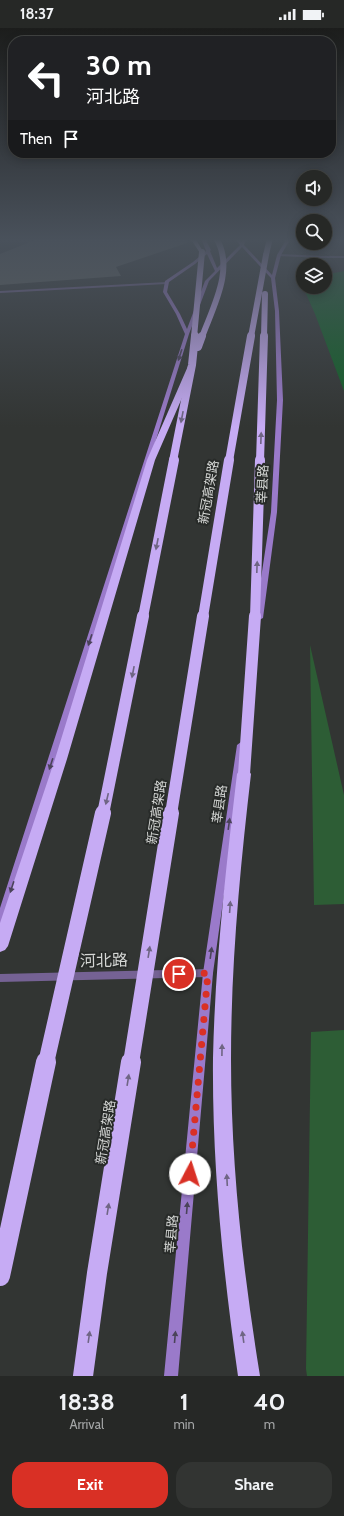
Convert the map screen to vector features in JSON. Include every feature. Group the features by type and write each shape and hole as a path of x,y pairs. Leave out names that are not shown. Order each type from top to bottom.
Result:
{"highway":[{"path":"0,1276 28,1141 115,763 192,365 198,301"},
{"path":"0,946 61,759 151,460 192,365 214,301"},
{"name":"新冠高架路","path":"83,1376 100,1257 218,522 264,301"},
{"path":"249,1376 234,1271 227,1193 222,1059 224,1002 232,884 244,774 255,610 271,301"}],"main road":[{"path":"170,301 187,334"},
{"path":"0,924 187,334 199,301"},
{"name":"莘县路","path":"171,1376 208,973 274,512 280,400 276,301"}],"street":[{"name":"河北路","path":"0,978 208,973"}],"shaded area":[{"path":"309,301 344,301 344,391 315,314"},
{"path":"310,645 344,795 344,904 314,905"},
{"path":"344,1030 344,1376 307,1376 311,1032"}],"route":[{"path":"179,974 208,973 190,1174"}]}
